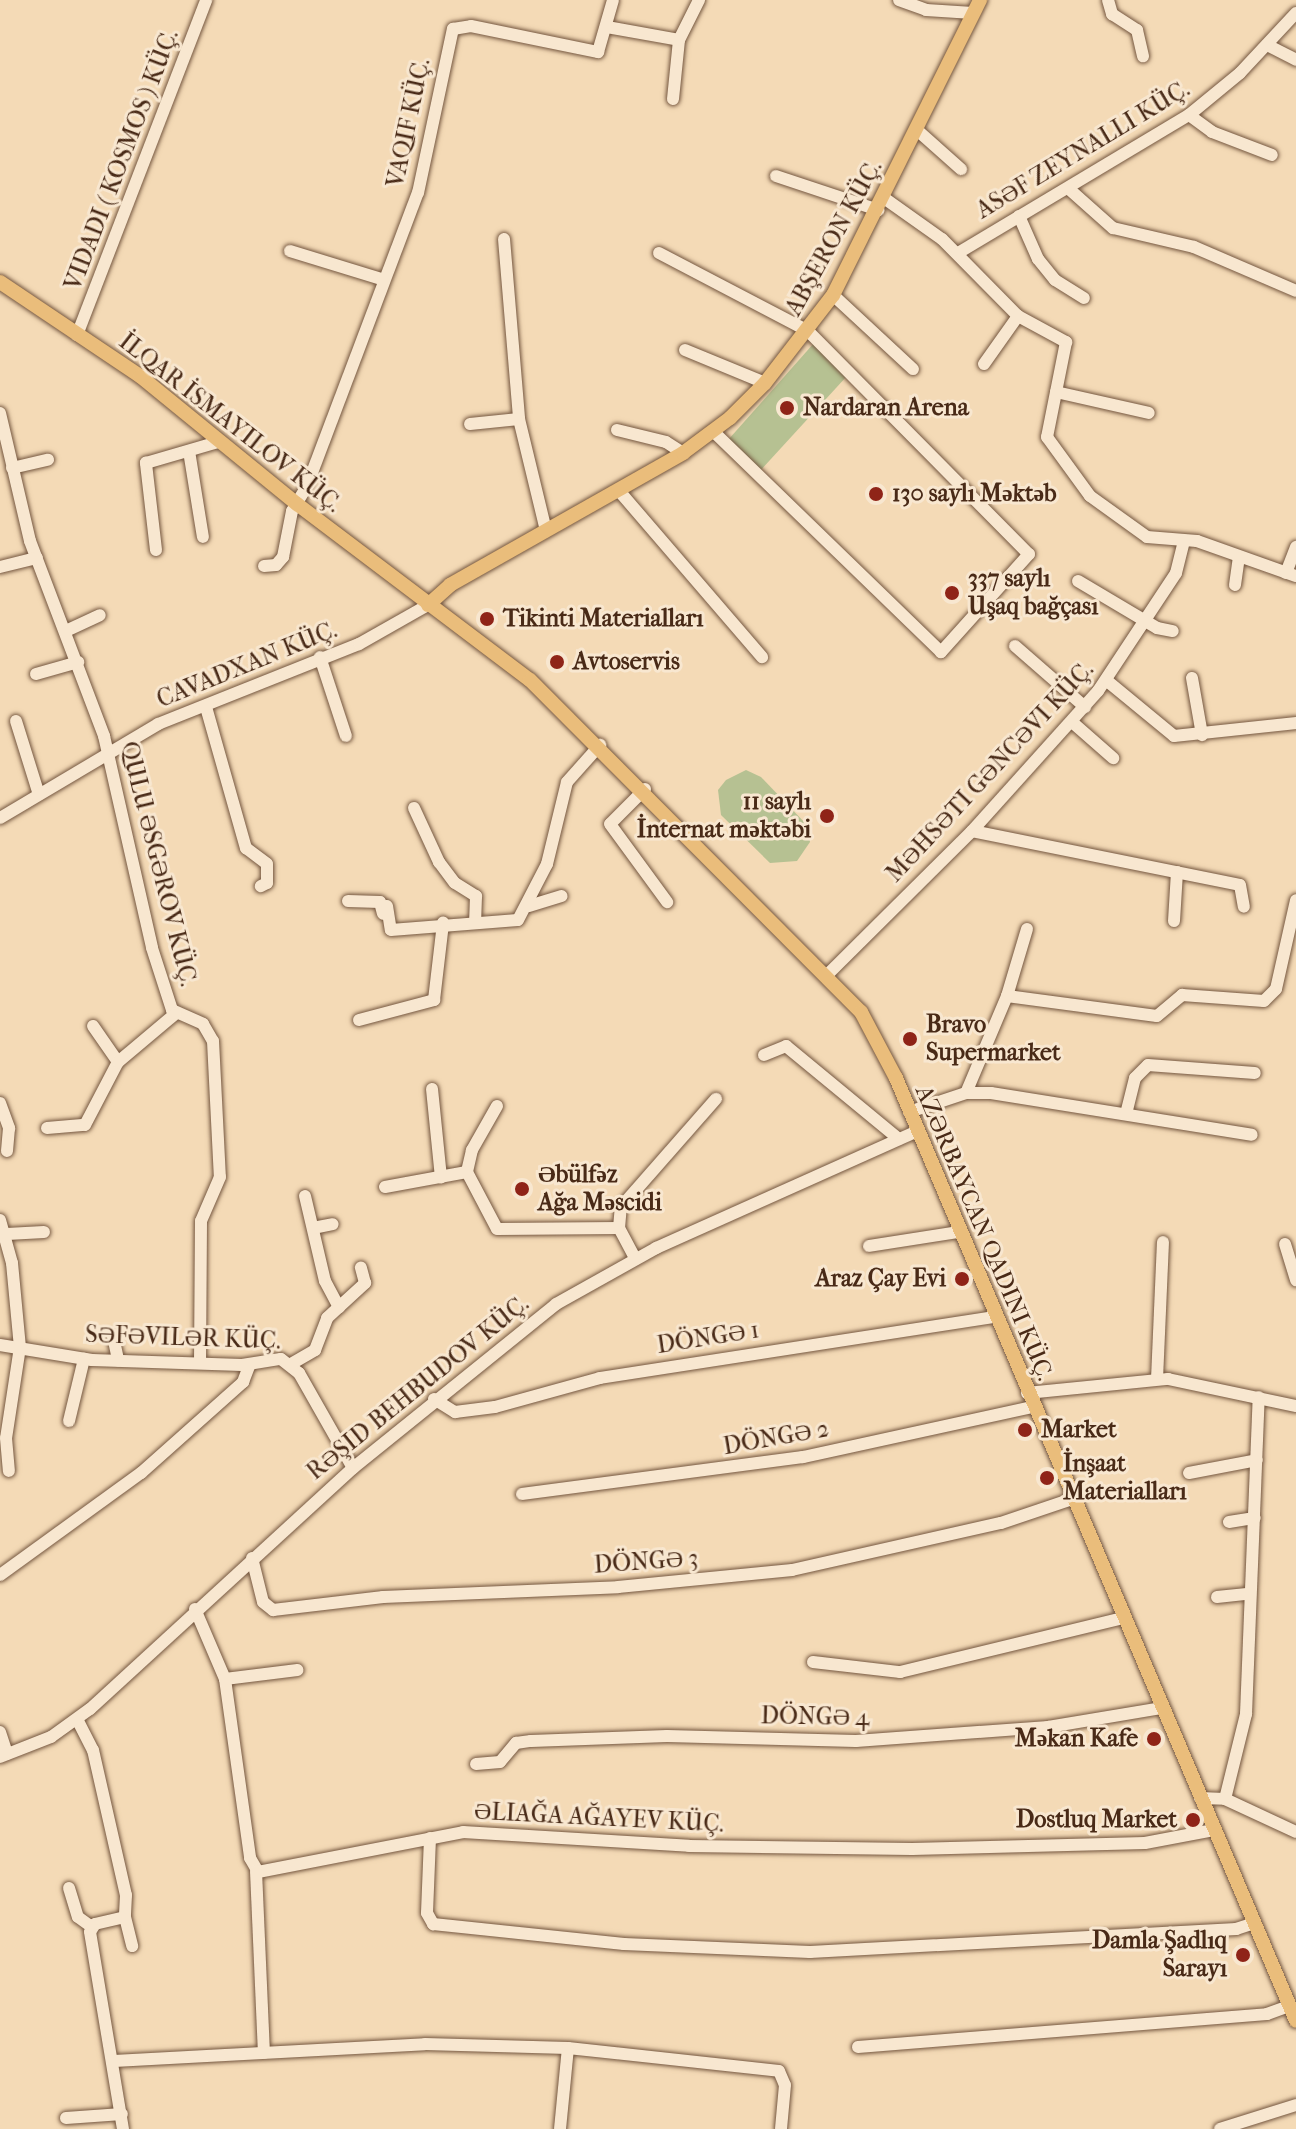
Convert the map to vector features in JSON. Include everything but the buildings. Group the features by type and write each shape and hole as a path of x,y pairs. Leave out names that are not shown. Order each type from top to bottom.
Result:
{"main road":[{"name":"ABŞERON KÜÇ.","path":"428,605 450,585 620,492 683,453 713,431 765,383 833,295 977,7"},
{"path":"0,282 140,376 297,504 530,680 645,789 828,974 869,1024 1296,2021"}],"street":[{"name":"VIDADI ( KOSMOS ) KÜÇ.","path":"77,335 206,0"},
{"name":"VAQIF KÜÇ.","path":"264,566 281,562 297,504 421,183 453,29 471,26 594,53 604,46 613,0"},
{"path":"673,99 679,40 699,0"},
{"path":"899,0 926,10 977,7"},
{"path":"1108,0 1112,14 1137,30 1143,56"},
{"path":"958,253 1189,115 1267,45 1296,13"},
{"path":"607,27 679,40"},
{"path":"1267,45 1296,60"},
{"path":"1189,115 1212,132 1272,155"},
{"path":"917,130 961,169"},
{"path":"776,176 881,204 958,253 1018,316 1066,342 1048,444 1076,482 1139,533 1164,542 1184,541 1291,575 1296,547"},
{"path":"1069,189 1113,228 1194,247 1296,291"},
{"path":"1019,216 1038,259 1055,280 1084,298"},
{"path":"504,239 519,419 546,531"},
{"path":"290,251 384,280"},
{"path":"659,253 808,331 1029,554 946,651 935,649 713,431"},
{"path":"833,295 913,369"},
{"path":"984,364 1018,316"},
{"path":"685,350 765,383"},
{"path":"1056,392 1149,413"},
{"name":"QULU ƏSGƏROV KÜÇ.","path":"0,413 37,558 68,630 109,754 152,948 175,1014 210,1032 217,1087 220,1177 201,1221 200,1360"},
{"path":"470,424 519,419"},
{"path":"617,430 666,442 683,453"},
{"path":"156,550 145,466 218,442"},
{"path":"189,451 203,537"},
{"path":"12,468 48,460"},
{"path":"620,492 762,657"},
{"name":"MƏHSƏTI GƏNCƏVI KÜÇ.","path":"828,974 972,831 1085,707 1176,573 1184,541"},
{"path":"0,567 37,558"},
{"path":"1235,585 1239,558"},
{"path":"1078,581 1146,621 1173,631"},
{"name":"CAVADXAN KÜÇ.","path":"0,818 158,724 373,637 428,605"},
{"path":"68,630 100,615"},
{"path":"1015,646 1085,707"},
{"path":"320,657 346,736"},
{"path":"36,674 78,662"},
{"path":"1192,678 1202,735"},
{"path":"1106,680 1166,733 1202,735 1296,723"},
{"path":"206,707 246,848 267,864 267,883 261,886"},
{"path":"16,721 39,795"},
{"path":"1072,722 1113,758"},
{"path":"391,930 443,923 512,923 529,906 547,864 567,782 600,745"},
{"path":"645,789 610,824 667,902"},
{"path":"414,808 439,862 455,883 476,896 475,922"},
{"path":"972,831 1240,885 1244,907"},
{"path":"1174,921 1177,872"},
{"path":"529,906 562,896"},
{"path":"1007,996 1157,1016 1182,995 1264,1001 1279,979 1296,900"},
{"path":"348,901 380,902 391,930"},
{"path":"387,906 391,930"},
{"path":"359,1020 434,1000 440,984 443,923"},
{"path":"966,1093 1007,996 1027,929"},
{"path":"47,1128 85,1125 118,1062 175,1014"},
{"path":"93,1026 118,1062"},
{"path":"764,1055 786,1046 899,1139"},
{"path":"1126,1114 1135,1078 1148,1065 1255,1073"},
{"path":"432,1089 441,1178"},
{"path":"909,1112 966,1093 1126,1114 1252,1135"},
{"path":"635,1258 619,1228 621,1207 716,1099"},
{"path":"0,1103 9,1128 7,1151"},
{"path":"497,1106 472,1150 467,1172 492,1224 502,1231 619,1228"},
{"name":"RƏŞID BEHBUDOV KÜÇ.","path":"4,1756 77,1719 353,1468 434,1399 556,1304 635,1258 917,1131"},
{"path":"385,1187 467,1172"},
{"path":"305,1196 327,1288 339,1307"},
{"path":"0,1220 7,1234 20,1347 6,1438 9,1471"},
{"path":"313,1228 333,1224"},
{"path":"7,1234 44,1232"},
{"path":"869,1246 958,1232"},
{"path":"1157,1379 1163,1242"},
{"path":"1285,1244 1296,1280"},
{"path":"291,1364 315,1350 324,1323 368,1280 361,1268"},
{"name":"DÖNGƏ 1","path":"434,1399 455,1412 495,1407 600,1378 995,1317"},
{"path":"113,1336 118,1360"},
{"name":"SƏFƏVILƏR KÜÇ.","path":"0,1345 84,1359 200,1360 250,1364 275,1358 291,1364 353,1468"},
{"path":"69,1421 84,1359"},
{"path":"0,1575 141,1473 243,1382 250,1364"},
{"name":"DÖNGƏ 2","path":"522,1494 803,1457 1030,1400 1157,1379 1296,1406"},
{"path":"1225,1799 1246,1714 1247,1594 1255,1518 1259,1397"},
{"path":"1189,1473 1257,1460"},
{"name":"DÖNGƏ 3","path":"252,1558 263,1602 273,1610 383,1597 618,1587 792,1570 1001,1523 1072,1499"},
{"path":"1229,1522 1255,1518"},
{"path":"1217,1597 1247,1594"},
{"path":"195,1609 225,1679 256,1871 264,2053"},
{"path":"813,1662 900,1672 1123,1618"},
{"path":"225,1679 297,1670"},
{"name":"DÖNGƏ 4","path":"476,1764 500,1762 516,1743 531,1741 667,1736 856,1741 1048,1727 1162,1708"},
{"path":"77,1719 93,1750 113,1832 126,1895 125,1917 132,1946"},
{"path":"0,1732 4,1756"},
{"path":"1200,1798 1225,1799 1296,1832"},
{"name":"ƏLIAĞA AĞAYEV KÜÇ.","path":"256,1871 475,1832 689,1846 912,1849 1145,1843 1214,1830"},
{"path":"430,1838 427,1913 433,1924 624,1944 810,1952 1236,1929 1254,1923"},
{"path":"69,1888 78,1917 92,1927 123,2129"},
{"path":"92,1927 125,1917"},
{"path":"858,2047 1267,2014 1289,2006"},
{"path":"114,2061 425,2044 568,2048 779,2071 785,2085 781,2129"},
{"path":"560,2129 568,2048"},
{"path":"1220,2129 1296,2105"},
{"path":"66,2118 122,2114"}],"green space":[{"name":"Nardaran Arena","path":"814,343 847,376 760,471 728,440"},
{"path":"746,770 761,777 807,825 810,842 797,861 770,863 721,815 718,790 726,780"}],"place":[{"name":"Nardaran Arena","path":"787,408"},
{"name":"130 saylı Məktəb","path":"876,494"},
{"name":"337 saylı Uşaq bağçası","path":"952,593"},
{"name":"Tikinti Materialları","path":"487,619"},
{"name":"Avtoservis","path":"557,662"},
{"name":"11 saylı İnternat məktəbi","path":"827,816"},
{"name":"Bravo Supermarket","path":"910,1039"},
{"name":"Əbülfəz Ağa Məscidi","path":"522,1189"},
{"name":"Araz Çay Evi","path":"962,1279"},
{"name":"Market","path":"1025,1430"},
{"name":"İnşaat Materialları","path":"1047,1478"},
{"name":"Məkan Kafe","path":"1154,1739"},
{"name":"Dostluq Market","path":"1193,1820"},
{"name":"Damla Şadlıq Sarayı","path":"1243,1955"}]}
